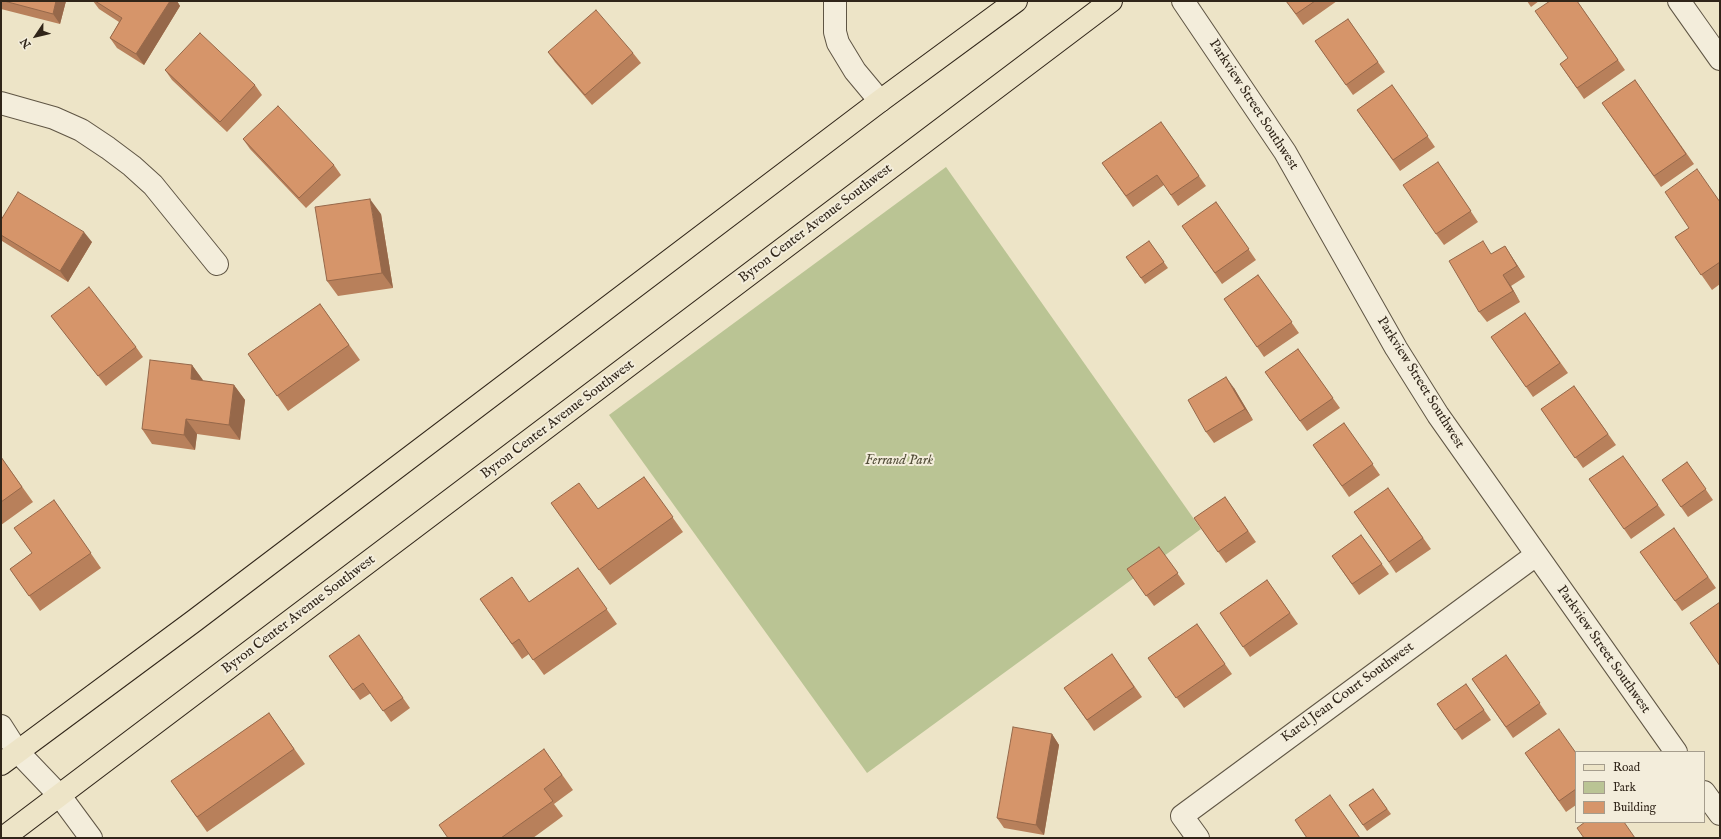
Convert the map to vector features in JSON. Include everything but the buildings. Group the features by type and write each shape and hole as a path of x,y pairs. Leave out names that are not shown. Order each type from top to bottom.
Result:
{"main road":[{"path":"9,757 194,621 880,101 1016,1"},
{"name":"Byron Center Avenue Southwest","path":"3,838 1111,1"}],"street":[{"path":"835,1 835,32 838,44 855,71 880,101"},
{"name":"Parkview Street Southwest","path":"1183,1 1285,152 1416,381 1463,452 1675,751"},
{"path":"1679,1 1718,50"},
{"path":"1,103 54,118 81,130 114,152 153,185 217,264"},
{"name":"Karel Jean Court Southwest","path":"1198,838 1182,816 1536,555"},
{"path":"1,726 9,757 60,796 91,838"},
{"path":"1705,793 1720,814"}],"green space":[{"name":"Ferrand Park","path":"946,167 1201,529 867,773 609,415"}]}
